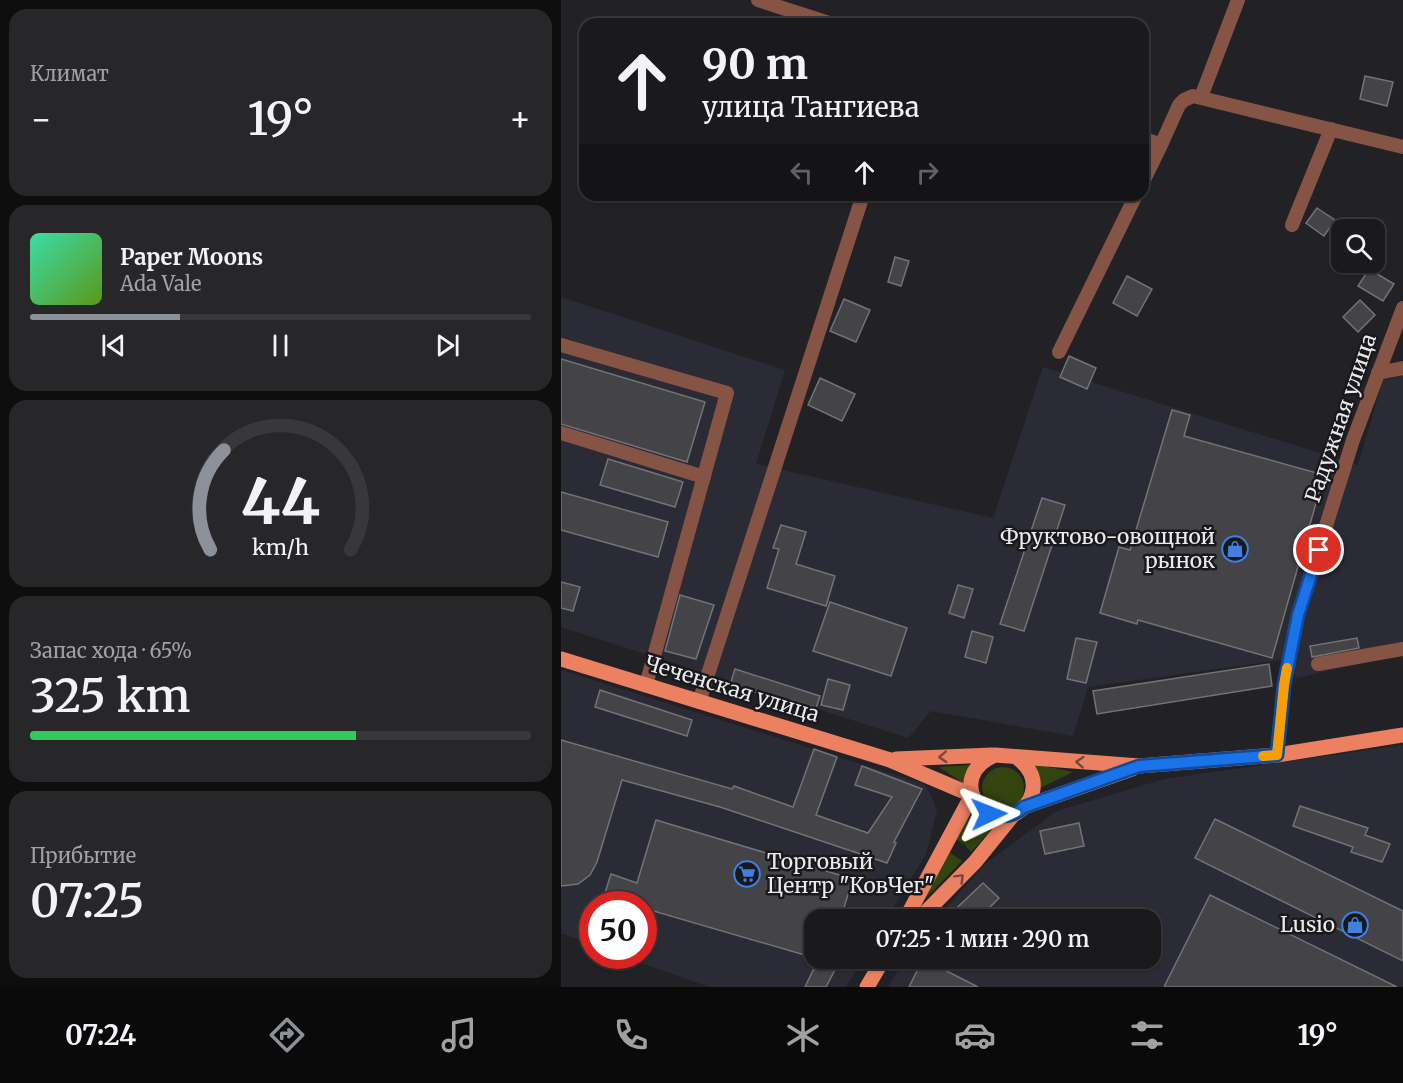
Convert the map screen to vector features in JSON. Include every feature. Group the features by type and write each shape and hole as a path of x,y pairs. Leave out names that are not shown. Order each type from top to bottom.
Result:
{"main road":[{"name":"Чеченская улица","path":"561,659 890,760 972,795"},
{"path":"1139,766 1019,811 997,816 989,814 976,803 972,795 972,775 985,759 995,755 1006,754 1016,758 1139,766 1277,755 1403,735"},
{"name":"Чеченская улица","path":"890,760 995,755"},
{"path":"929,909 975,862 1019,811 1033,790 1030,771 1016,758"},
{"path":"911,909 972,795"},
{"path":"867,987 878,969"}],"street":[{"path":"758,0 814,18"},
{"path":"1201,97 1238,0"},
{"path":"1149,170 1179,105 1193,96 1403,147"},
{"path":"1292,225 1331,129"},
{"path":"1149,140 1161,145"},
{"path":"699,702 861,201"},
{"path":"1059,352 1133,201"},
{"name":"Радужная улица","path":"1277,755 1284,685 1298,615 1353,440 1403,308"},
{"path":"561,345 727,393 646,685"},
{"path":"1378,373 1403,368"},
{"path":"561,433 704,477"},
{"path":"1318,664 1403,649"}],"shaded area":[{"path":"561,297 785,370 756,464 993,518 1043,367 1358,465 1383,380 1403,376 1403,654 1296,678 1288,659 1088,687 1073,736 931,711 908,738 561,627"},
{"path":"561,670 924,784 932,797 937,812 926,854 892,909 804,909 804,969 857,969 846,987 709,987 657,968 657,891 579,891 579,940 561,933"},
{"path":"1403,745 1403,987 888,987 899,969 1161,969 1161,909 945,909 985,864 1057,811 1164,779"}],"green space":[{"path":"1034,764 1073,772 1038,789 1040,780"},
{"path":"973,765 966,785 939,767"},
{"path":"1003,767 1018,773 1024,788 1018,803 1003,809 988,803 982,788 988,773"},
{"path":"974,808 998,822 971,852 955,839"},
{"path":"949,852 962,861 915,909"}],"building":[{"path":"1365,76 1393,82 1387,106 1360,99"},
{"path":"1317,208 1334,219 1331,219 1331,226 1324,236 1306,223"},
{"path":"895,257 909,261 901,286 888,282"},
{"path":"1366,273 1376,273 1394,284 1383,301 1358,286"},
{"path":"1127,276 1152,289 1137,316 1113,303"},
{"path":"844,299 870,310 856,342 830,331"},
{"path":"1360,300 1375,315 1358,332 1343,317"},
{"path":"1069,356 1096,368 1087,389 1060,377"},
{"path":"561,359 705,402 687,462 561,424"},
{"path":"820,378 855,394 842,421 808,405"},
{"name":"Фруктово-овощной рынок","path":"1172,410 1190,415 1184,436 1324,475 1272,658 1138,620 1137,624 1100,613 1119,547 1130,550"},
{"path":"608,459 683,482 675,507 600,485"},
{"path":"561,492 668,522 658,557 561,530"},
{"path":"1042,498 1065,505 1024,631 1000,624"},
{"path":"781,525 806,532 796,564 835,576 826,606 767,588 779,549 773,548"},
{"path":"561,582 580,587 573,611 561,608"},
{"path":"958,585 973,589 964,618 949,613"},
{"path":"680,595 714,605 696,659 665,651"},
{"path":"830,602 907,628 891,676 813,651"},
{"path":"972,631 993,637 986,663 965,657"},
{"path":"1076,638 1097,642 1086,683 1067,679"},
{"path":"1357,638 1359,648 1312,657 1310,646"},
{"path":"1269,664 1272,686 1097,714 1093,691"},
{"path":"735,669 820,696 816,708 791,700 790,703 730,685"},
{"path":"828,679 850,685 843,710 821,705"},
{"path":"600,690 692,720 687,736 595,707"},
{"path":"561,740 732,789 734,786 793,807 814,749 837,757 816,815 868,833 892,797 855,785 862,766 922,789 894,842 896,843 887,863 720,807 622,780 597,862 590,875 578,884 561,886"},
{"path":"1300,806 1368,828 1365,835 1390,844 1382,862 1351,852 1353,847 1293,826"},
{"path":"1215,819 1403,911 1403,961 1195,858"},
{"name":"Торговый Центр \"КовЧег\"","path":"656,820 853,879 843,909 804,909 804,955 657,912 657,891 606,891 611,874 637,883"},
{"path":"1079,823 1084,846 1045,854 1040,831"},
{"path":"983,883 999,898 988,909 956,909"},
{"path":"1210,895 1397,987 1164,987"},
{"path":"814,969 835,969 826,987 805,987"},
{"path":"918,969 943,969 978,987 909,987"}],"slow traffic":[{"path":"1263,756 1277,755 1287,668"}],"place":[{"name":"Фруктово-овощной рынок","path":"1235,549"},
{"name":"Торговый Центр \"КовЧег\"","path":"747,874"},
{"name":"Lusio","path":"1355,925"}],"route":[{"path":"989,814 1005,817 1013,815 1024,807 1139,766 1277,755 1284,685 1298,615 1319,550"}]}
